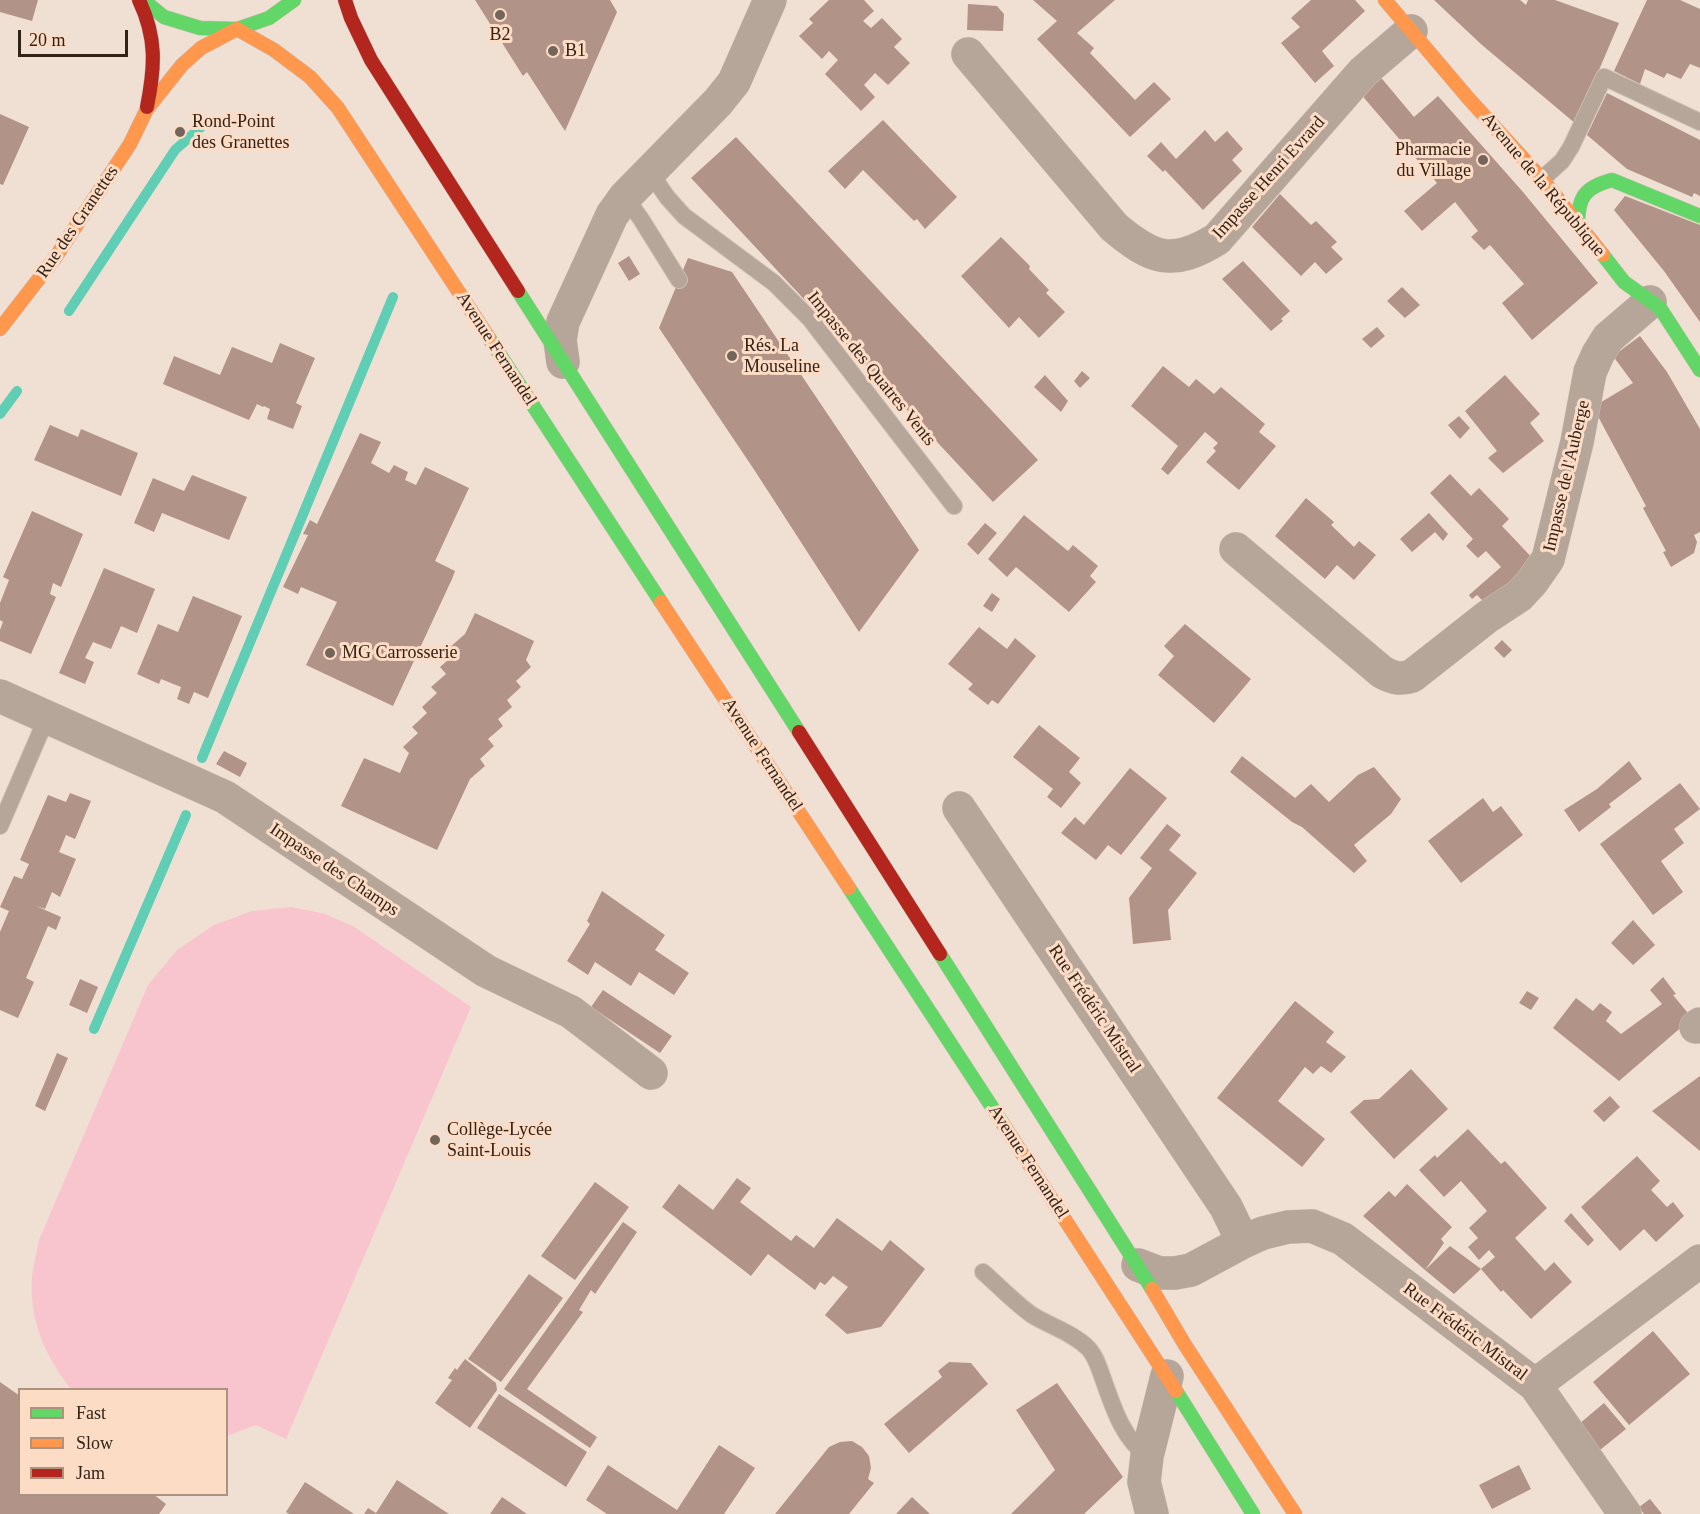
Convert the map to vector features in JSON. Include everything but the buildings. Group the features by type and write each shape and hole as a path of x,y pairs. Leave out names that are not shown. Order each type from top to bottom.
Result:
{"main road":[{"name":"Rue des Granettes","path":"139,0 149,19 154,44 154,79 147,109"},
{"path":"143,0 165,16 200,28 237,29 269,18 294,0"},
{"name":"Avenue Fernandel","path":"345,0 371,60 1138,1265 1185,1345 1295,1514"},
{"name":"Avenue de la République","path":"1385,0 1542,179 1624,282 1660,308 1700,370"},
{"name":"Rue des Granettes","path":"0,329 55,258 130,144 147,109 182,64 201,48 237,29"},
{"name":"Avenue Fernandel","path":"237,29 274,50 310,77 338,108 1167,1376 1253,1514"},
{"path":"1578,223 1578,206 1582,196 1589,189 1612,180 1700,216"}],"street":[{"path":"563,362 560,340 563,322 612,215 625,197 658,184 734,82 770,0"},
{"name":"Impasse Henri Evrard","path":"968,54 1113,227 1147,250 1163,256 1182,256 1202,249 1217,239 1363,72 1411,31"},
{"name":"Impasse de l'Auberge","path":"1236,549 1382,672 1402,679 1412,676 1487,617 1519,596 1548,559 1577,442 1590,372 1608,339 1650,302"},
{"name":"Impasse des Champs","path":"0,696 225,797 486,971 571,1012 651,1073"},
{"name":"Rue Frédéric Mistral","path":"959,808 1226,1207 1243,1242"},
{"name":"Rue Frédéric Mistral","path":"1138,1265 1159,1274 1191,1270 1263,1233 1288,1227 1312,1226 1343,1239 1535,1385 1700,1261"},
{"path":"1143,1511 1147,1456 1167,1376"},
{"path":"1535,1385 1625,1514"}],"lane":[{"path":"1542,179 1562,161 1571,147 1604,77 1700,122"},
{"name":"Impasse des Quatres Vents","path":"658,184 684,216 774,283 810,319 954,506"},
{"path":"625,197 679,280"},
{"path":"0,826 47,717"},
{"path":"983,1272 1032,1314 1089,1349 1097,1361 1127,1436 1136,1448 1147,1456"}],"shaded area":[{"path":"291,907 325,914 353,926 471,1007 286,1439 256,1425 228,1436 228,1388 70,1388 46,1350 36,1323 32,1293 39,1240 148,985 177,950 214,925 252,911"}],"waterway":[{"path":"69,311 175,150 201,127"},
{"path":"202,758 393,297"},
{"path":"0,414 17,391"},
{"path":"94,1029 186,815"}],"traffic: fast":[{"path":"143,0 164,17 200,28 237,29 269,18 294,0"},
{"path":"1578,223 1578,214 1585,194 1596,186 1612,180 1700,216"},
{"path":"1603,255 1624,282 1660,308 1700,370"},
{"path":"518,291 799,732"},
{"path":"489,338 661,602"},
{"path":"849,888 1003,1124"},
{"path":"940,954 1152,1289"},
{"path":"1176,1391 1253,1514"}],"traffic: slow":[{"path":"1385,0 1469,99 1542,179 1603,255"},
{"path":"237,29 274,50 310,77 338,108 489,338"},
{"path":"0,329 55,258 130,144 147,109 182,65 201,48 237,29"},
{"path":"661,602 849,888"},
{"path":"1003,1124 1176,1391"},
{"path":"1152,1289 1185,1345 1295,1514"}],"traffic: jam":[{"path":"139,0 149,27 153,53 152,79 147,107"},
{"path":"345,0 371,60 518,291"},
{"path":"799,732 940,954"}],"place":[{"name":"B2","path":"500,15"},
{"name":"B1","path":"553,51"},
{"name":"Rond-Point des Granettes","path":"180,132"},
{"name":"Pharmacie du Village","path":"1483,160"},
{"name":"Rés. La Mouseline","path":"732,356"},
{"name":"MG Carrosserie","path":"330,653"},
{"name":"Collège-Lycée Saint-Louis","path":"435,1140"}]}
